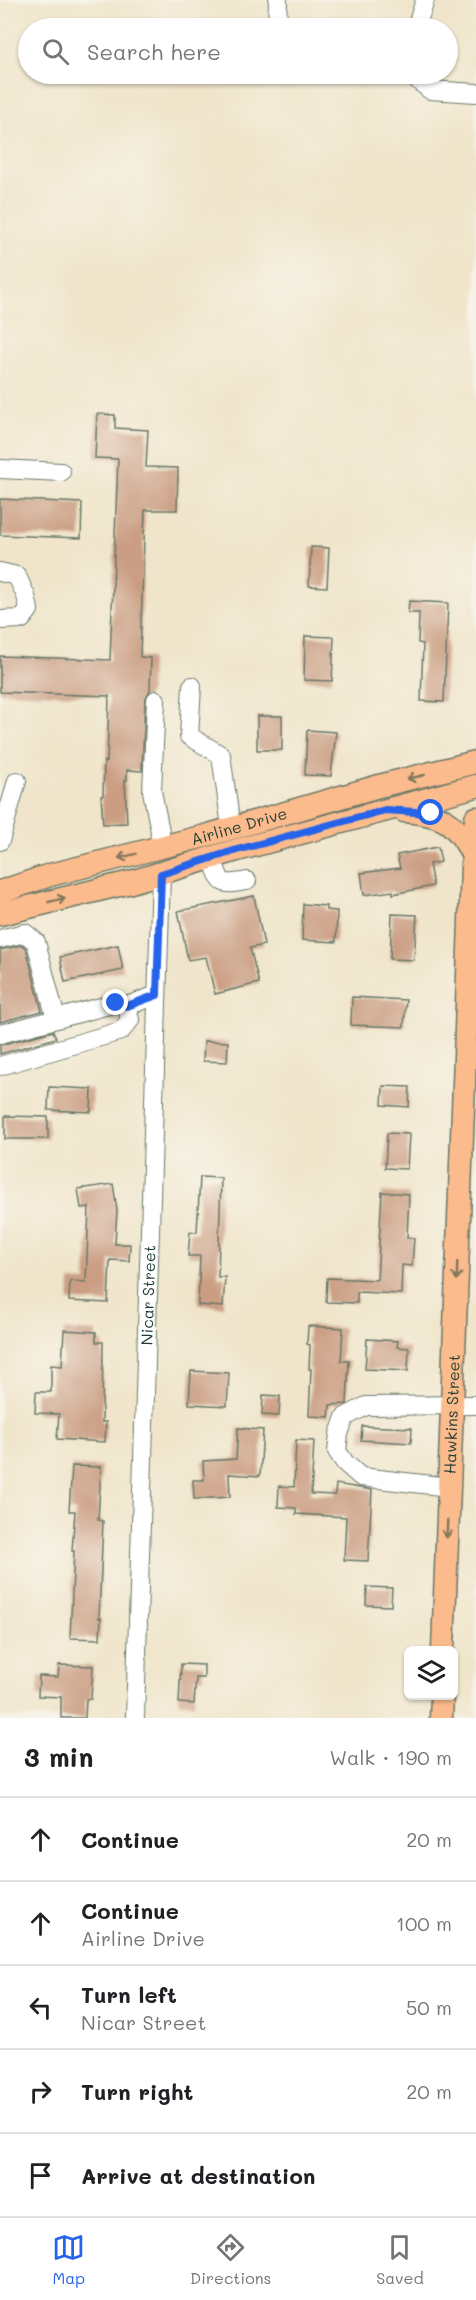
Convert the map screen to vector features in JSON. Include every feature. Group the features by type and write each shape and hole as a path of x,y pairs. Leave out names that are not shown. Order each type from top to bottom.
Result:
{"main road":[{"name":"Airline Drive","path":"0,892 50,875 159,848 379,786 475,769"},
{"name":"Airline Drive","path":"0,914 161,874 476,786"},
{"path":"385,810 431,813 450,824 466,841 473,856"},
{"name":"Hawkins Street","path":"443,1646 476,818"},
{"path":"441,1718 442,1700"}],"street":[{"path":"277,18 278,0"},
{"path":"419,18 425,0"},
{"path":"423,84 430,90 476,93"},
{"path":"0,469 61,472"},
{"path":"0,572 17,576 26,596 29,610 22,619 0,620"},
{"path":"192,686 189,736 221,755 231,827"},
{"path":"156,700 152,791 160,831 159,848"},
{"path":"0,841 17,781"},
{"path":"212,858 222,882 227,884 247,881"},
{"name":"Nicar Street","path":"135,1718 161,874"},
{"path":"0,939 25,933 36,942 56,1019"},
{"path":"0,1034 116,1003 127,1006 157,995"},
{"path":"0,1066 121,1032 130,1020 127,1006"},
{"path":"449,1487 361,1477 345,1463 337,1451 339,1434 345,1417 366,1406 476,1406"}],"building":[{"path":"97,414 115,415 115,428 148,430 146,467 178,468 177,510 145,510 140,657 151,658 150,690 145,700 142,771 127,770 127,780 125,780 127,823 103,824 101,796 103,796 104,761 107,762 109,696 0,692 0,656 110,660 118,459 95,458"},
{"path":"0,499 82,503 81,538 0,535"},
{"path":"311,547 329,548 327,587 309,586"},
{"path":"409,601 448,603 444,702 421,701 423,644 418,643 419,613 408,613"},
{"path":"305,636 334,637 332,681 304,680"},
{"path":"257,716 282,716 282,750 257,750"},
{"path":"307,730 336,732 331,776 305,775"},
{"path":"438,847 441,862 429,864 433,886 393,894 393,891 364,895 361,873 400,868 397,855"},
{"path":"254,896 264,945 250,948 259,983 215,994 206,957 188,960 178,911"},
{"path":"303,904 326,906 326,910 337,911 336,942 302,940"},
{"path":"392,914 417,915 414,960 390,959"},
{"path":"22,945 26,948 42,1011 0,1022 0,950"},
{"path":"118,945 123,970 65,982 60,957"},
{"path":"352,997 406,1000 404,1027 351,1025"},
{"path":"53,1031 56,1038 0,1054 0,1045"},
{"path":"204,1041 228,1042 227,1062 203,1061"},
{"path":"383,1086 410,1087 409,1107 382,1105"},
{"path":"49,1087 92,1089 91,1112 48,1110"},
{"path":"5,1116 48,1117 48,1139 5,1139"},
{"path":"387,1133 409,1134 407,1169 385,1168"},
{"path":"200,1177 221,1178 218,1277 225,1277 223,1307 198,1305 200,1256 188,1256 190,1232 197,1232"},
{"path":"113,1184 117,1210 115,1244 130,1244 129,1261 110,1260 108,1303 69,1301 70,1281 86,1282 89,1207 81,1208 78,1189"},
{"path":"382,1192 409,1194 407,1238 414,1238 412,1266 402,1265 401,1294 357,1292 357,1303 326,1302 327,1278 377,1280"},
{"path":"308,1326 343,1328 341,1361 349,1361 347,1404 330,1405 329,1417 309,1416 311,1369 309,1369 310,1345 307,1344"},
{"path":"64,1330 96,1332 96,1342 103,1342 102,1422 106,1422 105,1442 57,1439 59,1414 35,1413 36,1392 51,1392 51,1365 62,1366"},
{"path":"367,1339 398,1341 397,1347 409,1348 408,1371 365,1369"},
{"path":"191,1371 229,1373 227,1406 189,1404"},
{"path":"263,1395 280,1396 279,1416 262,1415"},
{"path":"362,1426 412,1428 411,1443 361,1440"},
{"path":"238,1428 263,1430 260,1476 229,1474 230,1497 194,1499 193,1480 204,1480 203,1461 236,1459"},
{"path":"296,1440 314,1441 311,1494 335,1495 336,1484 372,1490 368,1561 344,1560 346,1517 296,1514 296,1508 278,1507 279,1486 294,1487"},
{"path":"72,1466 101,1467 98,1520 103,1521 100,1639 70,1638 75,1511 69,1511"},
{"path":"367,1587 392,1588 391,1606 366,1605"},
{"path":"181,1664 204,1665 204,1678 196,1678 194,1704 179,1703"},
{"path":"59,1665 93,1666 91,1699 86,1699 85,1718 61,1718 61,1697 38,1696 39,1676 58,1677"}],"route":[{"path":"116,1003 127,1006 157,995 161,874 237,850 385,810 431,813"}]}
